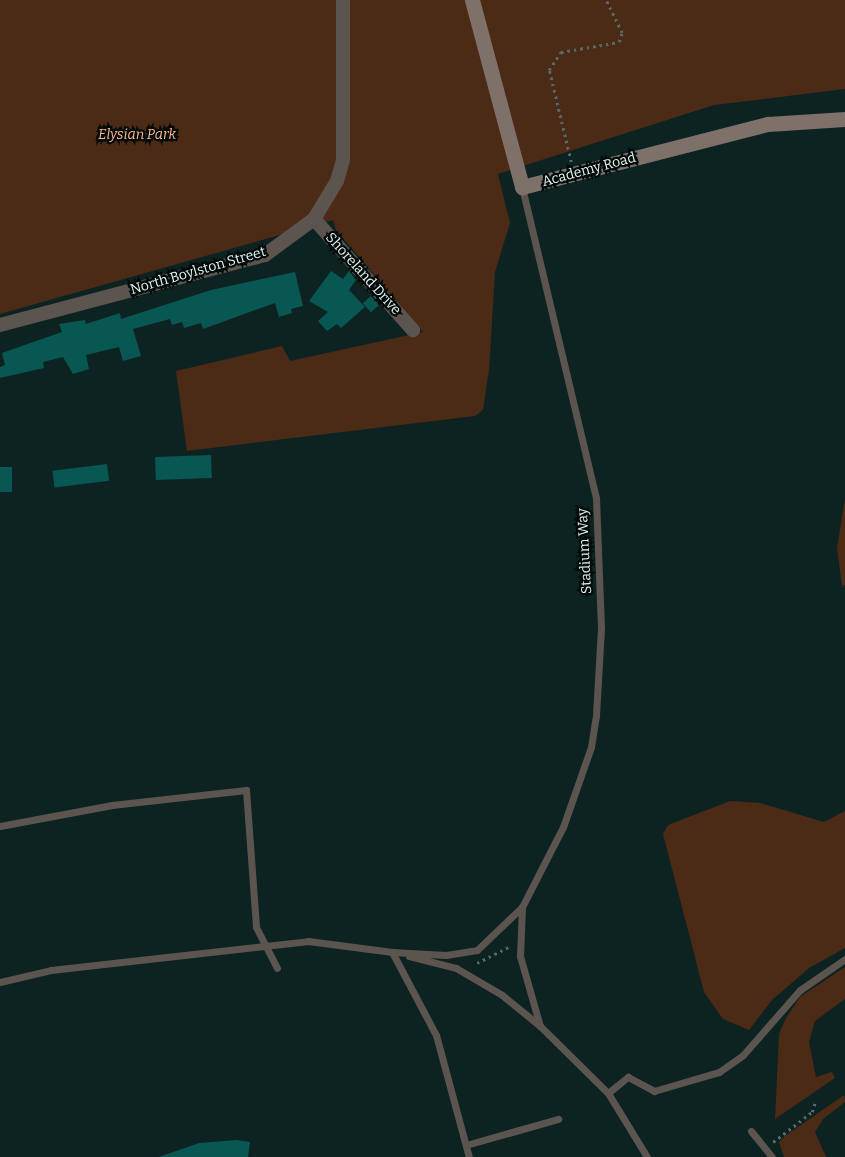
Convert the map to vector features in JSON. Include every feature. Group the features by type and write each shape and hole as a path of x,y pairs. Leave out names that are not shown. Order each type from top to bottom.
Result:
{"main road":[{"path":"472,0 522,187"},
{"name":"Academy Road","path":"522,187 768,124 845,118"}],"street":[{"name":"North Boylston Street","path":"0,325 265,255 314,219 337,181 343,160 342,0"},
{"name":"Shoreland Drive","path":"314,219 413,330"}],"lane":[{"name":"Stadium Way","path":"392,952 446,955 477,950 522,907 563,827 591,747 601,628 596,498 522,187"},
{"path":"0,826 112,805 246,790 256,927 277,968"},
{"name":"Stadium Way","path":"522,907 520,956 540,1026"},
{"path":"0,982 60,969 308,941 392,952 456,968 502,994 540,1026 608,1093 647,1157"},
{"path":"392,952 436,1035 469,1157"},
{"path":"608,1093 628,1077 654,1091 719,1072 744,1055 800,990 845,959"},
{"path":"466,1145 558,1119"},
{"path":"751,1131 772,1157"}],"path":[{"path":"574,174 549,70 561,52 619,42 622,33 606,0"},
{"path":"477,963 508,947"},
{"path":"773,1142 812,1112 815,1103"}],"green space":[{"name":"Elysian Park","path":"0,0 845,0 845,89 714,105 498,174 510,223 495,272 489,370 483,410 475,416 187,451 176,371 282,346 290,361 423,332 336,230 333,220 0,314"},
{"path":"845,499 845,585 842,586 837,548"},
{"path":"730,801 760,803 824,822 845,811 845,948 809,968 772,1000 749,1030 723,1019 704,992 663,834 668,825"},
{"path":"845,967 845,999 815,1021 809,1042 816,1077 832,1072 835,1078 775,1119 779,1034 786,1018 800,997"},
{"path":"844,1095 845,1102 823,1119 815,1132 826,1157 784,1157 779,1142"}],"building":[{"path":"331,271 343,279 349,271 356,280 349,290 365,307 341,328 337,324 327,331 318,321 328,312 309,301"},
{"path":"295,272 303,306 291,309 292,313 279,317 275,303 203,329 201,323 184,328 182,322 172,325 170,319 133,329 141,356 123,361 119,347 86,355 89,369 73,374 63,357 43,362 44,368 0,378 0,367 5,365 2,353 62,332 59,324 85,320 86,324 120,313 121,319 211,290"},
{"path":"371,296 379,305 371,312 363,303"},
{"path":"211,455 212,478 156,480 155,457"},
{"path":"107,464 109,481 54,488 52,471"},
{"path":"0,467 12,467 12,492 0,492"},
{"path":"237,1140 250,1142 248,1157 159,1157 199,1143"}]}
